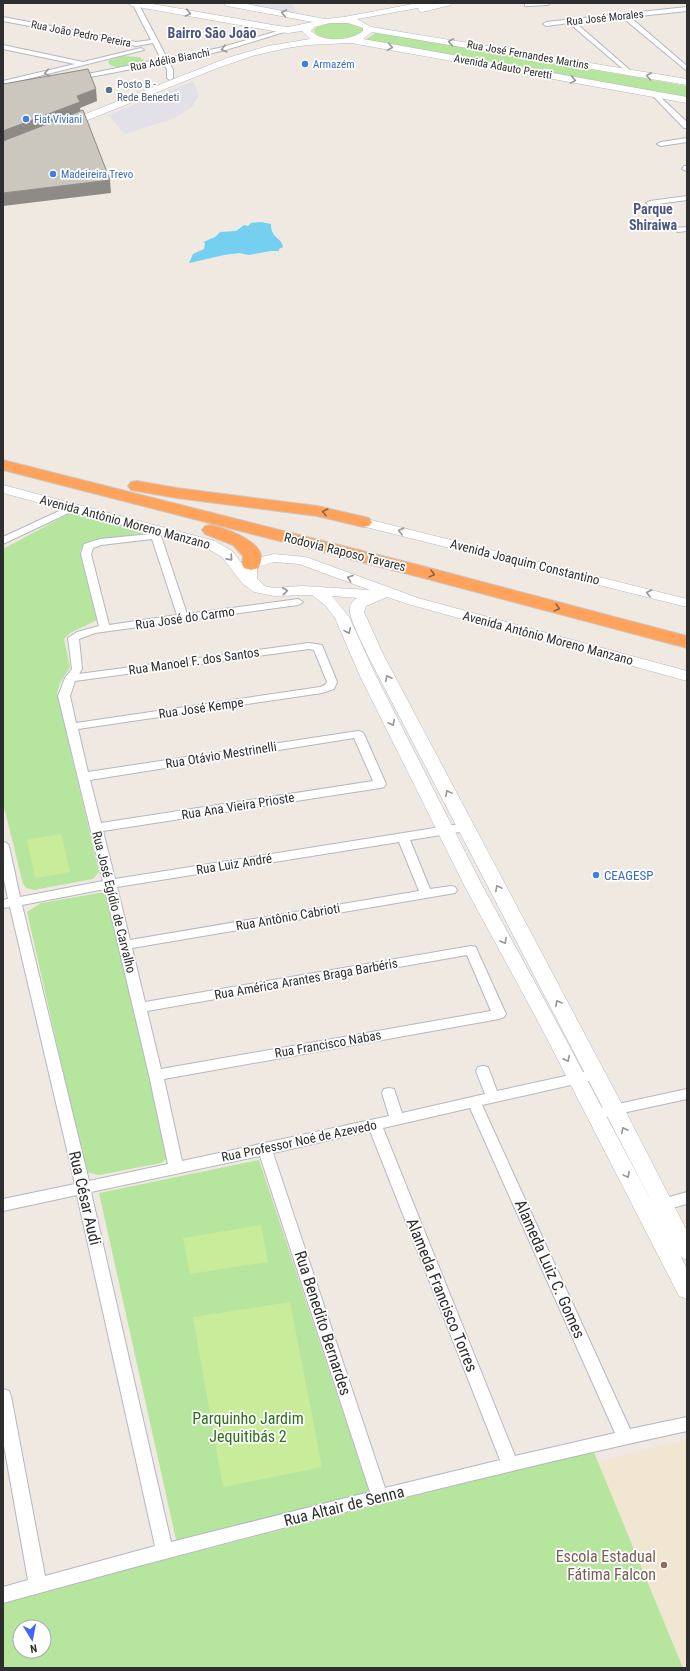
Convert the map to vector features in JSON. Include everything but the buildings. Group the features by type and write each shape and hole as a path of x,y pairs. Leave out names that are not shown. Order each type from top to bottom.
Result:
{"highway":[{"name":"Rodovia Raposo Tavares","path":"3,456 97,484 687,642"},
{"name":"Rodovia Raposo Tavares","path":"3,465 97,484 416,557 687,628"},
{"path":"97,484 318,511 363,522"},
{"path":"97,484 239,541 250,552 252,560 251,564"}],"main road":[{"path":"134,3 288,30 307,29"},
{"path":"227,3 323,21 338,20 433,3"},
{"path":"323,21 307,29 170,74 53,127 251,53 290,44 351,40 365,35 368,32 367,28 393,16 448,3"},
{"name":"Rua José Fernandes Martins","path":"338,20 357,22 367,28 687,82"},
{"path":"307,29 312,37 327,41"},
{"name":"Avenida Adauto Peretti","path":"351,40 687,100"},
{"name":"Avenida Antônio Moreno Manzano","path":"3,489 74,507 156,533 210,544 232,559 243,576 259,589 274,592 295,590 381,595 413,601 686,676"},
{"name":"Avenida Joaquim Constantino","path":"363,522 687,603"},
{"name":"Avenida Antônio Moreno Manzano","path":"251,564 274,558 301,560 413,601"},
{"path":"251,564 248,572 255,586"},
{"path":"316,591 330,602 342,617 368,676 457,829"},
{"path":"381,595 359,603 357,612 375,654 457,829 473,885 549,1025 586,1077 605,1112 654,1206 687,1290"},
{"path":"654,1206 687,1252"}],"street":[{"path":"134,3 161,51 170,74 190,56"},
{"path":"528,6 548,3"},
{"path":"640,8 646,13"},
{"name":"Rua José Morales","path":"546,24 687,9"},
{"path":"677,10 687,18"},
{"path":"624,15 687,69"},
{"name":"Rua João Pedro Pereira","path":"3,19 136,44 150,63"},
{"path":"570,21 629,72"},
{"name":"Rua Adélia Bianchi","path":"70,79 220,50 288,30"},
{"path":"136,44 155,41"},
{"path":"3,47 115,70"},
{"path":"3,83 140,50"},
{"path":"3,56 23,51"},
{"path":"161,51 190,56"},
{"path":"654,94 687,126"},
{"path":"661,144 687,140"},
{"path":"650,203 687,198"},
{"path":"678,230 687,229"},
{"path":"3,541 74,507"},
{"path":"105,629 86,554 88,546 100,542 156,533 183,618"},
{"name":"Rua José do Carmo","path":"73,638 81,634 105,629 298,602"},
{"name":"Rua José Egídio de Carvalho","path":"73,638 77,670 70,678 64,696 156,1074 176,1168"},
{"name":"Rua Manoel F. dos Santos","path":"70,678 309,646 318,647 332,682 330,687"},
{"name":"Rua José Kempe","path":"71,727 322,690 330,687"},
{"name":"Rua Otávio Mestrinelli","path":"83,777 358,734 380,784"},
{"name":"Rua Ana Vieira Prioste","path":"96,828 380,784"},
{"name":"Rua Luiz André","path":"9,903 110,884 457,829"},
{"path":"403,838 426,894"},
{"name":"Rua César Audi","path":"3,846 9,903 83,1188 165,1551"},
{"name":"Rua Antônio Cabrioti","path":"125,945 451,890"},
{"name":"Rua América Arantes Braga Barbéris","path":"140,1008 471,950 499,1014"},
{"name":"Rua Francisco Nabas","path":"156,1074 499,1014"},
{"path":"483,1071 493,1098"},
{"name":"Rua Professor Noé de Azevedo","path":"3,1205 265,1149 586,1077"},
{"path":"388,1093 396,1119"},
{"path":"605,1112 687,1094"},
{"name":"Alameda Luiz C. Gomes","path":"474,1102 625,1437"},
{"name":"Alameda Francisco Torres","path":"374,1124 510,1465"},
{"name":"Rua Benedito Bernardes","path":"265,1149 380,1496"},
{"path":"654,1206 687,1198"},
{"path":"3,1396 38,1586"},
{"name":"Rua Altair de Senna","path":"3,1595 165,1551 380,1496 625,1437 687,1424"}],"shaded area":[{"path":"238,3 291,3 298,14"},
{"path":"193,81 199,95 192,107 175,118 125,134 108,115"},
{"name":"Escola Estadual Fátima Falcon","path":"687,1440 687,1668 683,1668 598,1462"}],"green space":[{"path":"347,22 363,28 364,30 347,39 333,39 320,36 315,33 314,30 324,23"},
{"path":"377,32 687,86 687,98 365,40"},
{"path":"124,56 139,57 144,60 141,63 124,67 115,67 108,63 109,60"},
{"path":"72,512 141,529 143,531 141,534 92,540 83,546 80,551 97,620 70,633 64,639 70,667 60,683 57,693 99,872 93,879 34,890 26,888 23,884 3,803 3,549"},
{"path":"61,834 70,872 35,878 27,840"},
{"path":"105,892 171,1156 161,1163 99,1175 86,1172 27,912 41,903"},
{"name":"Parquinho Jardim Jequitibás 2","path":"259,1160 369,1491 364,1498 177,1544 99,1193"},
{"path":"261,1225 268,1262 190,1274 183,1238"},
{"path":"290,1302 322,1467 223,1487 193,1317"},
{"path":"593,1450 683,1668 3,1668 3,1601"}],"water":[{"path":"261,222 271,224 271,229 274,235 280,240 283,247 279,249 279,251 249,255 239,253 224,255 189,263 193,254 204,249 205,243 203,242 215,237 220,232 236,231 244,225 248,226 251,223"}],"place":[{"name":"Armazém","path":"305,64"},
{"name":"Posto B - Rede Benedeti","path":"109,90"},
{"name":"Fiat Viviani","path":"26,119"},
{"name":"Madeireira Trevo","path":"53,174"},
{"name":"CEAGESP","path":"596,875"},
{"name":"Escola Estadual Fátima Falcon","path":"664,1565"}],"district":[{"name":"Bairro São João","path":"212,33"},
{"name":"Parque Shiraiwa","path":"653,218"}]}
